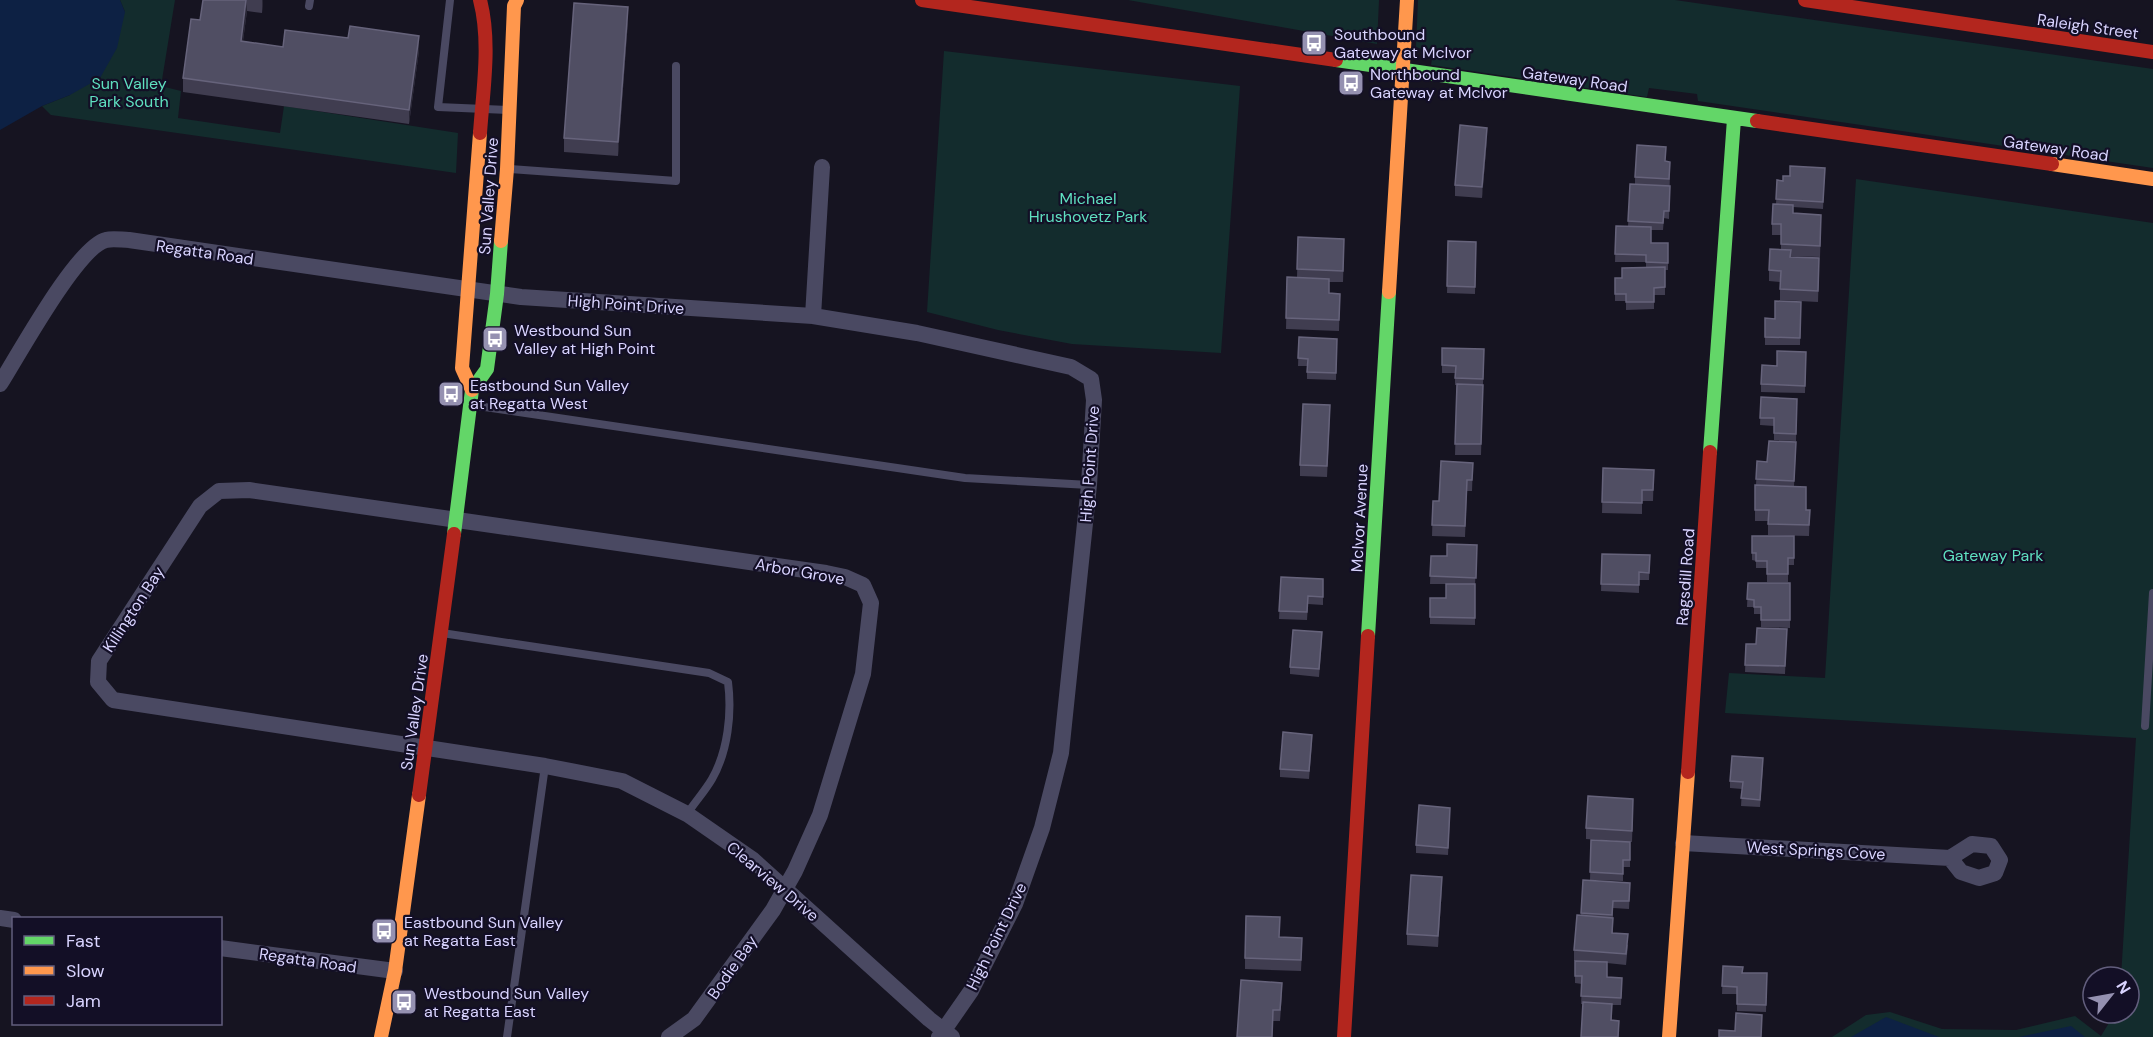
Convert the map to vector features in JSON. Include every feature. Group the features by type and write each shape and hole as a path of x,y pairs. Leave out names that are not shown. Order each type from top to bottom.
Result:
{"street":[{"name":"Sun Valley Drive","path":"381,1037 395,971 442,633 472,390 487,369 483,292 482,109 485,20 480,0"},
{"name":"Sun Valley Drive","path":"472,390 462,368 483,292 507,169 513,22 514,6 517,0"},
{"name":"Gateway Road","path":"922,0 2153,179"},
{"name":"McIvor Avenue","path":"1344,1037 1407,0"},
{"name":"Raleigh Street","path":"1805,0 2153,52"},
{"name":"Ragsdill Road","path":"1669,1037 1734,118"},
{"path":"813,316 822,167"},
{"name":"Regatta Road","path":"0,384 64,281 91,248 106,240 140,242 483,292"},
{"name":"High Point Drive","path":"483,292 813,316 917,333 1071,367 1091,379 1094,400 1089,485 1061,753 1042,828 1014,904 971,991 945,1035"},
{"name":"Killington Bay","path":"425,748 113,700 98,682 99,661 200,506 219,491 249,490 456,519"},
{"name":"Arbor Grove","path":"456,519 826,573 845,577 863,585 871,603 863,674 820,815 785,888"},
{"name":"Clearview Drive","path":"425,748 545,766 622,782 687,814 752,859 945,1035"},
{"name":"West Springs Cove","path":"1683,843 1950,858"},
{"name":"Bodie Bay","path":"669,1037 694,1020 773,910 785,888"},
{"name":"Regatta Road","path":"222,948 395,971"}],"lane":[{"path":"450,0 438,106 510,110"},
{"path":"507,169 676,181 676,66"},
{"path":"470,405 965,478 1089,485"},
{"path":"2145,726 2145,694 2153,593"},
{"path":"442,633 709,674 728,682 731,704 722,756 712,778 687,814"},
{"path":"507,1037 545,766"}],"green space":[{"name":"Sun Valley Park South","path":"120,0 175,0 161,86 181,91 178,118 280,133 284,106 458,133 456,173 51,115 42,106 70,95 125,12"},
{"path":"1128,0 1379,0 1377,44"},
{"path":"1418,0 1675,0 2153,69 2153,168 1698,101 1697,94 1649,88 1647,97 1431,65 1433,53 1416,47"},
{"name":"Michael Hrushovetz Park","path":"944,51 1240,86 1221,353 1072,344 998,330 927,312"},
{"name":"Gateway Park","path":"1856,179 2153,223 2153,1037 1832,1037 1866,1015 1890,1012 1942,1029 2016,1030 2075,1016 2081,1021 2081,1025 2087,1025 2101,1036 2108,1025 2141,1025 2141,965 2122,965 2136,738 1725,713 1729,673 1825,678"}],"water":[{"path":"0,0 120,0 125,12 117,48 100,78 70,95 42,106 0,130"},
{"path":"1886,1017 1939,1037 1851,1037"},
{"path":"2071,1026 2085,1037 2019,1037"}],"building":[{"path":"203,0 246,0 241,41 283,47 285,30 348,38 350,26 419,36 409,110 183,78 191,19 200,20"},
{"path":"574,3 628,7 618,142 564,138"},
{"path":"1460,125 1487,128 1482,187 1455,185"},
{"path":"1637,145 1666,147 1665,161 1670,162 1669,179 1635,177"},
{"path":"1790,166 1825,168 1823,202 1776,199 1777,180 1783,181 1783,176 1790,176"},
{"path":"1630,184 1670,186 1669,211 1664,211 1663,223 1628,221"},
{"path":"1773,204 1793,205 1793,213 1821,215 1820,246 1781,244 1781,224 1772,224"},
{"path":"1616,226 1651,227 1651,243 1668,243 1668,263 1646,262 1646,255 1615,254"},
{"path":"1298,237 1344,239 1343,271 1297,269"},
{"path":"1448,241 1476,242 1475,287 1447,286"},
{"path":"1770,249 1791,250 1790,257 1819,258 1818,291 1780,289 1781,271 1769,270"},
{"path":"1665,267 1665,287 1654,288 1654,302 1626,302 1626,294 1615,294 1615,278 1622,278 1622,268"},
{"path":"1287,277 1329,279 1329,293 1340,294 1339,320 1286,318"},
{"path":"1775,301 1801,302 1800,338 1765,337 1765,318 1775,319"},
{"path":"1299,337 1337,339 1336,373 1307,372 1308,359 1298,358"},
{"path":"1442,348 1484,349 1483,379 1455,378 1456,366 1442,365"},
{"path":"1777,351 1806,352 1805,386 1761,384 1762,365 1777,366"},
{"path":"1457,384 1483,385 1481,444 1455,444"},
{"path":"1761,397 1797,399 1796,434 1774,433 1774,418 1760,418"},
{"path":"1303,404 1330,405 1327,466 1300,465"},
{"path":"1769,441 1796,442 1794,481 1756,479 1757,461 1767,462"},
{"path":"1441,461 1473,463 1472,480 1467,480 1465,526 1432,525 1433,501 1439,501"},
{"path":"1603,468 1654,470 1653,490 1642,490 1642,503 1602,502"},
{"path":"1755,485 1806,487 1806,510 1810,510 1809,525 1768,524 1769,510 1755,510"},
{"path":"1752,536 1794,536 1794,558 1788,558 1788,574 1767,574 1767,561 1756,561 1756,553 1752,553"},
{"path":"1447,544 1477,545 1476,578 1430,576 1431,556 1447,556"},
{"path":"1602,554 1650,555 1649,573 1639,572 1639,585 1601,584"},
{"path":"1281,577 1323,579 1323,597 1308,596 1307,612 1279,611"},
{"path":"1748,583 1790,583 1790,620 1761,620 1761,607 1754,607 1754,600 1747,599"},
{"path":"1446,584 1475,584 1475,618 1430,617 1430,598 1446,598"},
{"path":"1757,628 1787,629 1785,666 1745,665 1746,644 1756,644"},
{"path":"1293,630 1322,632 1319,669 1290,667"},
{"path":"1283,732 1312,735 1309,771 1280,769"},
{"path":"1732,756 1763,758 1760,800 1741,798 1743,782 1730,781"},
{"path":"1588,796 1633,799 1632,831 1586,828"},
{"path":"1419,805 1450,808 1448,848 1416,845"},
{"path":"1591,840 1630,842 1630,860 1623,860 1623,874 1590,872"},
{"path":"1411,875 1442,877 1438,936 1407,934"},
{"path":"1583,880 1630,883 1629,901 1613,901 1612,915 1581,913"},
{"path":"1577,915 1613,918 1612,933 1628,934 1626,954 1574,950"},
{"path":"1246,916 1280,917 1279,937 1302,938 1301,960 1245,958"},
{"path":"1575,961 1607,962 1607,977 1622,978 1621,998 1581,996 1582,976 1575,976"},
{"path":"1723,966 1743,967 1742,973 1767,973 1766,1005 1737,1004 1737,987 1722,986"},
{"path":"1241,980 1282,983 1280,1010 1273,1010 1272,1037 1237,1037"},
{"path":"1583,1002 1612,1004 1611,1020 1619,1021 1618,1037 1581,1037"},
{"path":"1736,1013 1762,1015 1761,1037 1719,1037 1719,1030 1735,1031"}],"traffic: fast":[{"path":"1336,60 1757,121"},
{"path":"1710,452 1734,119"},
{"path":"454,534 472,390 487,369 501,241"},
{"path":"1368,636 1389,292"}],"traffic: slow":[{"path":"501,241 507,169 514,6 517,0"},
{"path":"1389,292 1407,0"},
{"path":"472,390 462,368 480,133"},
{"path":"2052,164 2153,179"},
{"path":"1669,1037 1688,772"},
{"path":"381,1037 395,971 419,795"}],"traffic: jam":[{"path":"480,0 486,49 480,133"},
{"path":"922,0 1336,60"},
{"path":"1805,0 2153,52"},
{"path":"1757,121 2052,164"},
{"path":"1688,772 1710,452"},
{"path":"419,795 454,534"},
{"path":"1344,1037 1368,636"}],"place":[{"name":"Southbound Gateway at McIvor","path":"1314,43"},
{"name":"Northbound Gateway at McIvor","path":"1351,83"},
{"name":"Westbound Sun Valley at High Point","path":"495,339"},
{"name":"Eastbound Sun Valley at Regatta West","path":"451,394"},
{"name":"Eastbound Sun Valley at Regatta East","path":"384,931"},
{"name":"Westbound Sun Valley at Regatta East","path":"404,1002"}]}
